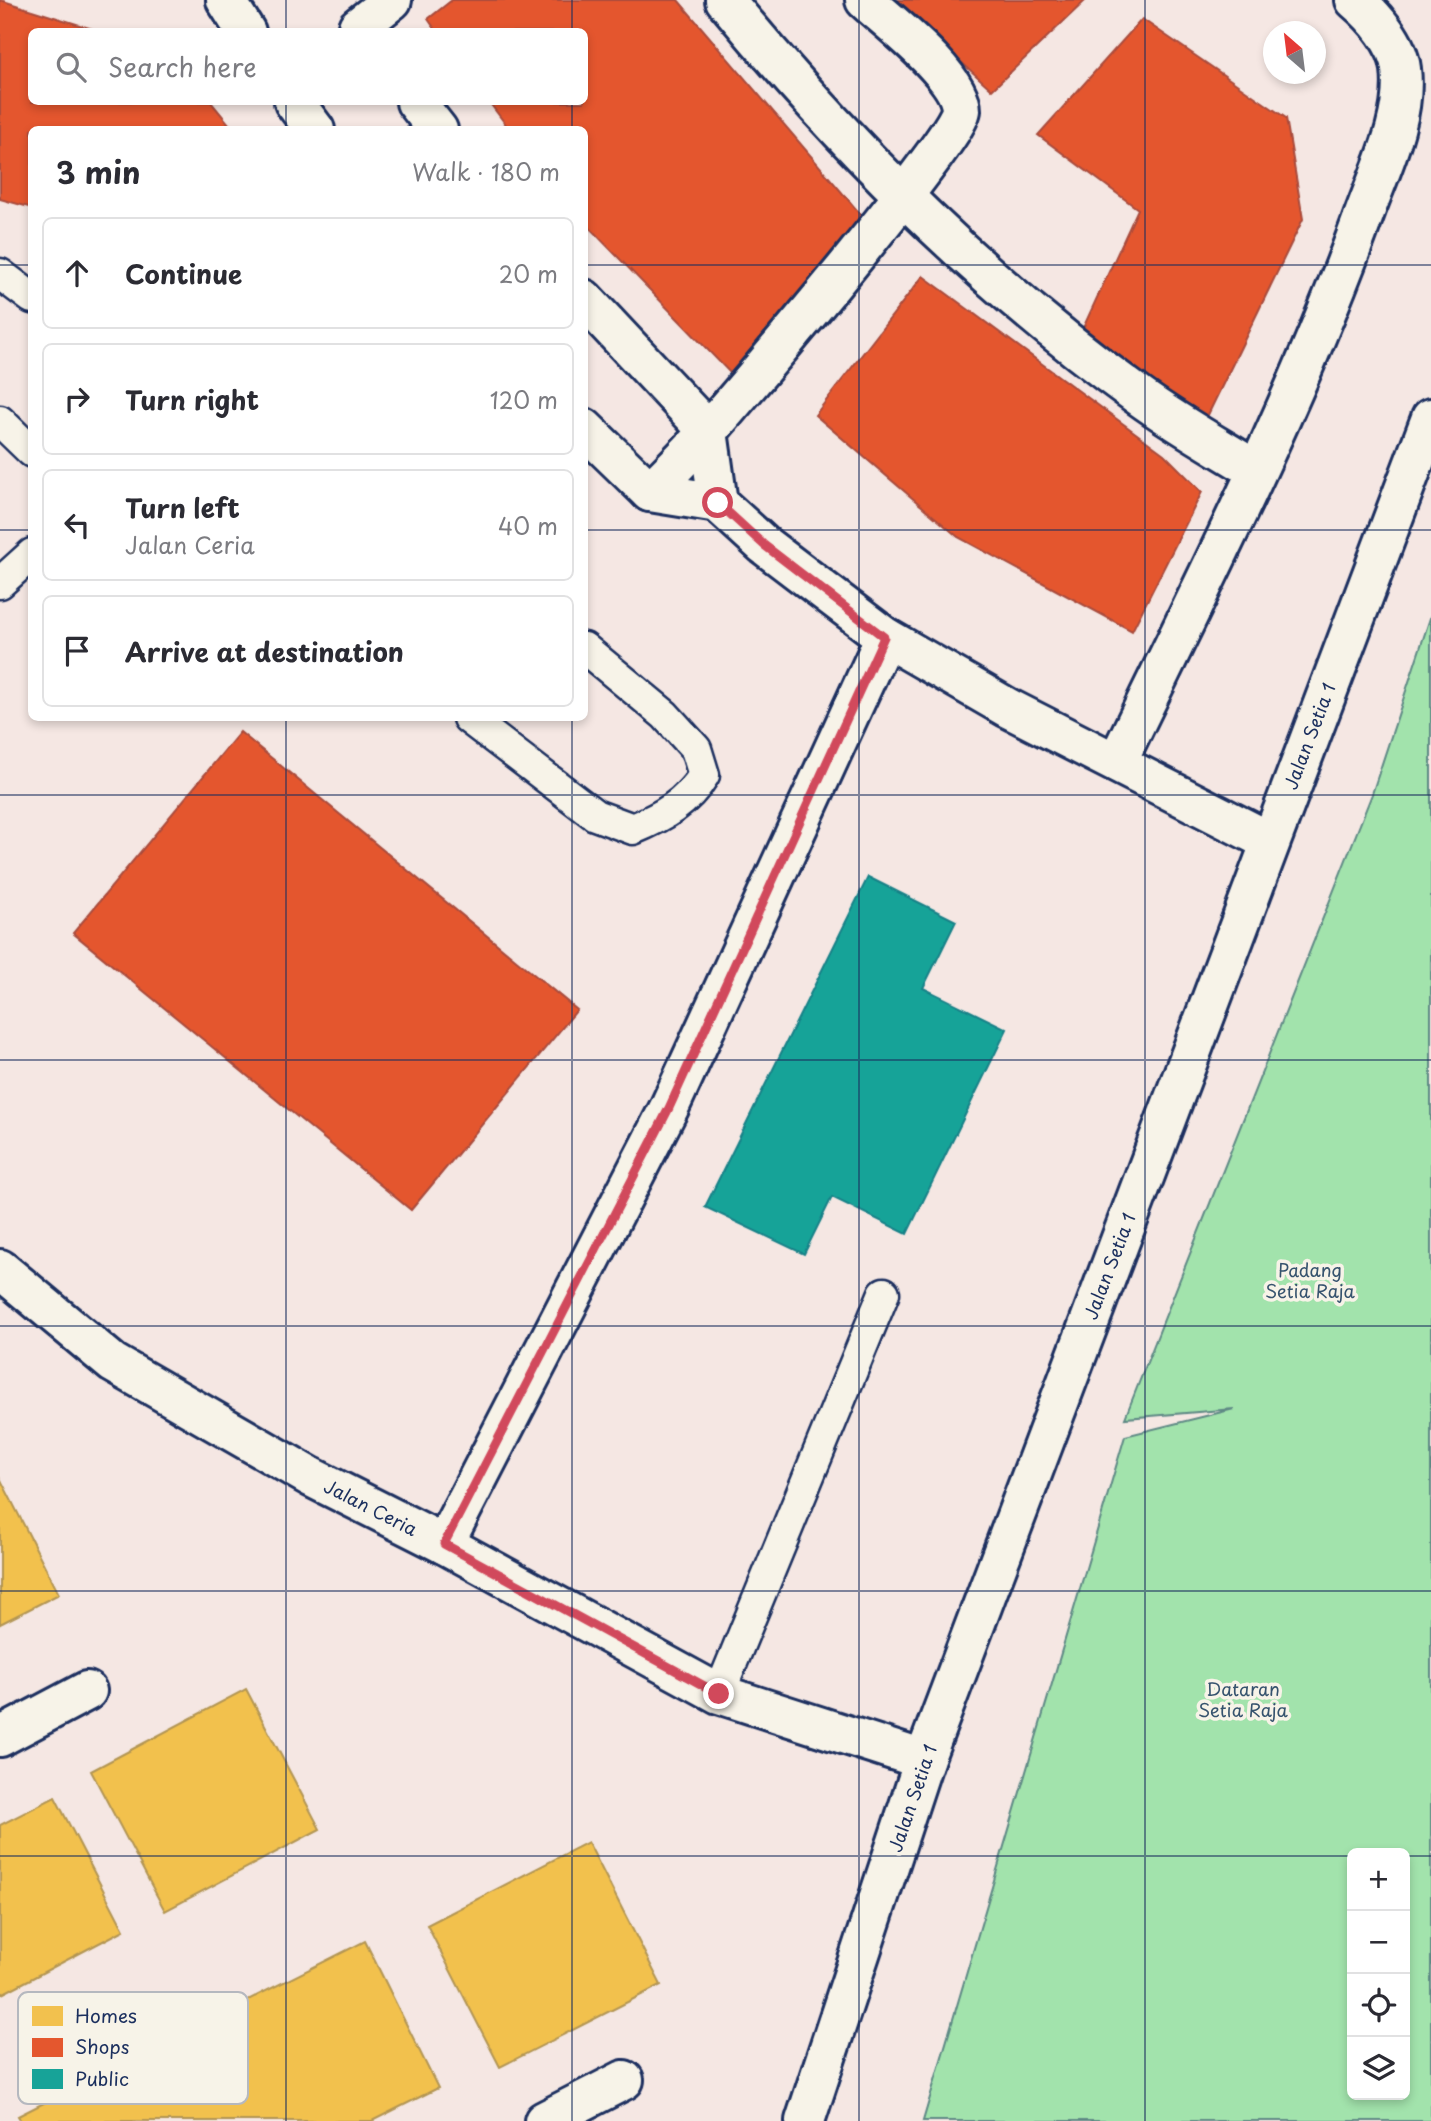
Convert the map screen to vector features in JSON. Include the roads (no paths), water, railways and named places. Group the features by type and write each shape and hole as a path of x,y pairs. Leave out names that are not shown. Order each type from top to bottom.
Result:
{"street":[{"path":"226,0 244,28"},
{"path":"354,19 392,0"},
{"path":"725,0 902,196 1079,351 1141,398 1256,470"},
{"path":"650,492 708,431 902,196 956,125 961,111 958,95 943,74 865,0"},
{"path":"1116,762 1256,470 1337,291 1394,132 1401,67 1389,39 1355,0"},
{"path":"295,105 312,126"},
{"path":"418,105 435,126"},
{"path":"588,303 708,431 718,503"},
{"name":"Jalan Setia 1","path":"806,2121 924,1760 1431,418"},
{"path":"588,432 650,492 718,503 764,545 884,637 1008,708 1269,841"},
{"path":"444,1544 669,1108 884,637"},
{"name":"Jalan Ceria","path":"0,1269 113,1363 311,1477 444,1544 719,1694 924,1760"},
{"path":"0,1737 87,1691"},
{"path":"544,2121 624,2080"}],"lane":[{"path":"0,274 28,295"},
{"path":"0,421 28,448"},
{"path":"0,583 28,558"},
{"path":"472,721 595,815 633,829 660,818 692,794 704,775 696,749 665,715 588,651"},
{"path":"719,1694 884,1293"}],"park label":[{"name":"Padang Setia Raja","path":"1310,1279"},
{"name":"Dataran Setia Raja","path":"1243,1698"}]}
